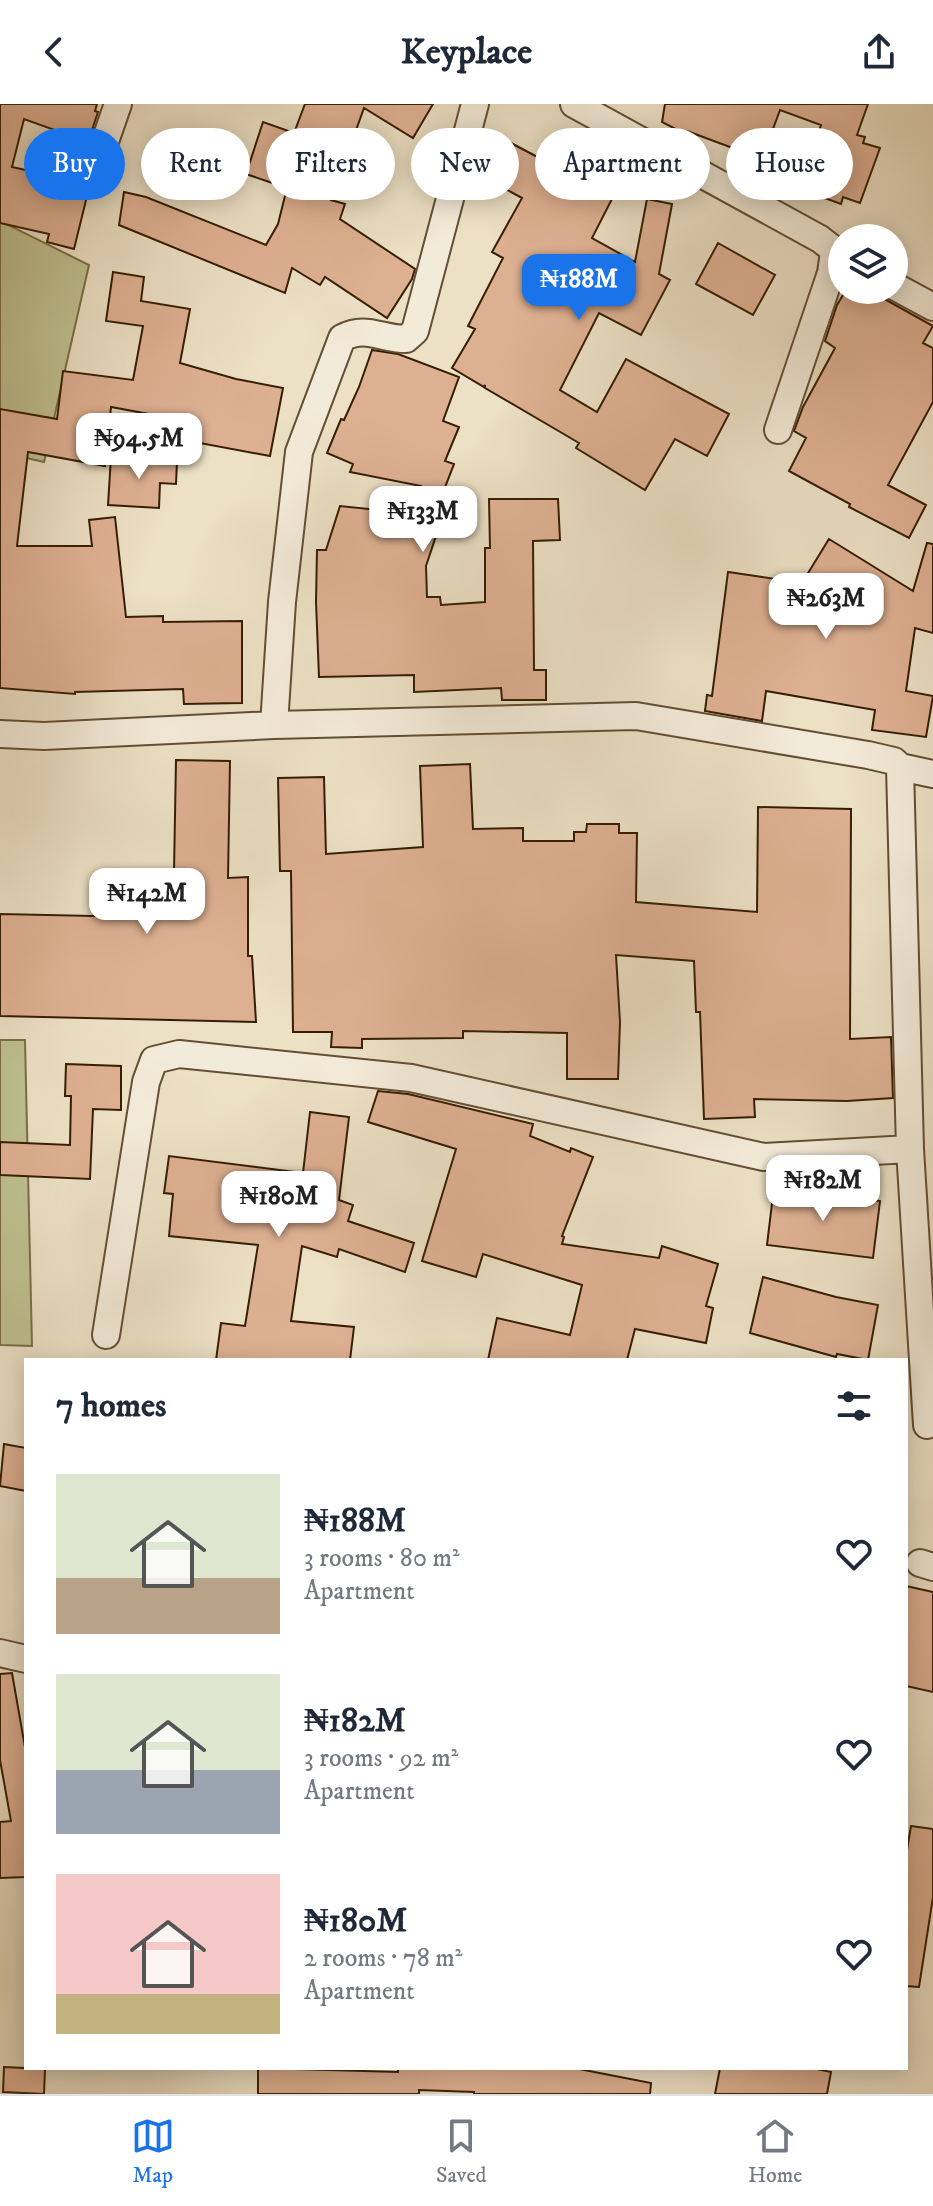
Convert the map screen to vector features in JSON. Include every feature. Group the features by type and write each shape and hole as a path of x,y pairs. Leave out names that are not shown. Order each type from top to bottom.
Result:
{"street":[{"path":"110,128 118,104"},
{"path":"274,725 282,602 299,452 342,338 355,331 406,339 415,331 475,104"},
{"path":"574,104 828,246"},
{"path":"778,430 828,282"},
{"path":"908,294 933,307"},
{"path":"0,734 44,736 274,725 636,716 868,755 894,761 900,767 933,774"},
{"path":"900,767 910,1149 922,1424"},
{"path":"106,1335 146,1082 154,1060 179,1054 411,1078 764,1157 910,1149"},
{"path":"0,1653 24,1659"}],"green space":[{"path":"0,221 89,265 44,462 0,452"},
{"path":"0,1040 25,1040 32,1346 0,1345"}],"building":[{"path":"0,104 97,104 95,111 98,112 93,128 49,128 24,119 12,167 24,170 24,200 86,200 74,249 47,242 49,234 0,223"},
{"path":"305,104 433,104 419,128 411,128 411,137 364,108 357,128 296,128"},
{"path":"665,104 868,104 857,135 865,137 863,143 880,148 860,203 852,200 853,128 820,128 821,125 780,110 773,128 726,128 726,146 710,140 710,128 674,128 662,122"},
{"path":"263,122 280,128 266,128 266,181 250,175 250,162"},
{"path":"519,147 535,156 535,200 611,200 592,238 635,262 647,200 672,204 659,274 670,280 641,335 599,313 560,390 597,412 626,359 729,414 707,456 675,439 645,490 576,448 579,443 452,368 475,329 468,326 503,258 492,252 522,198 519,196"},
{"path":"125,192 141,196 141,200 154,200 266,245 278,224 284,200 331,200 345,204 340,219 415,269 412,279 387,318 325,277 320,285 292,268 285,293 119,225"},
{"path":"718,243 775,275 753,315 696,284"},
{"path":"113,272 144,277 141,301 190,309 180,363 283,388 270,456 189,441 192,422 111,407 105,466 28,452 17,546 92,546 89,520 115,517 126,617 163,616 163,622 242,621 242,703 184,704 183,689 75,694 0,688 0,409 57,419 63,371 133,380 143,326 106,321"},
{"path":"893,304 933,326 923,343 933,348 933,402 888,485 926,505 909,538 789,471 806,438 794,431 803,407 835,348 825,341 837,305"},
{"path":"372,350 398,354 459,377 443,421 459,427 445,461 454,464 428,531 437,533 426,566 427,597 440,597 441,605 485,602 485,548 490,548 489,499 558,499 560,540 533,541 534,670 546,670 546,700 502,700 501,688 414,692 414,675 319,677 317,550 326,550 340,506 417,514 421,486 350,472 353,464 327,453 359,387"},
{"path":"111,457 177,461 176,484 160,483 159,508 108,505"},
{"path":"829,539 913,591 927,543 933,544 933,633 915,628 906,691 933,696 926,737 872,730 875,710 766,691 762,721 705,711 707,695 712,696 728,572 802,583"},
{"path":"176,760 230,761 228,878 248,877 248,956 252,956 256,1022 0,1016 0,914 187,918 185,872 174,871"},
{"path":"470,764 473,829 523,828 523,841 574,841 574,832 586,832 587,824 619,824 619,833 637,833 636,902 757,912 758,807 851,809 850,1039 891,1037 893,1098 847,1101 754,1099 755,1117 704,1119 700,1012 696,1012 694,961 616,955 620,1022 618,1079 567,1079 567,1033 463,1031 463,1038 362,1039 362,1048 331,1047 332,1032 293,1032 291,871 280,871 278,778 324,777 326,854 423,847 420,766"},
{"path":"66,1064 121,1066 121,1110 93,1109 90,1179 0,1175 0,1142 70,1145 71,1096 65,1096"},
{"path":"378,1091 408,1094 533,1124 530,1136 570,1152 571,1148 593,1157 562,1236 562,1244 659,1258 662,1246 718,1264 706,1306 713,1308 706,1343 635,1329 628,1358 488,1358 497,1318 570,1335 582,1285 483,1254 476,1277 422,1261 456,1149 368,1122"},
{"path":"310,1112 349,1117 339,1200 353,1205 348,1221 414,1243 405,1272 339,1249 337,1257 302,1246 291,1321 354,1327 350,1358 216,1358 221,1323 245,1326 258,1245 169,1236 173,1194 164,1193 169,1156 303,1173"},
{"path":"774,1187 880,1201 873,1258 767,1245"},
{"path":"763,1277 878,1305 868,1358 837,1354 836,1357 750,1333"},
{"path":"4,1444 24,1448 24,1491 0,1486"},
{"path":"908,1586 933,1592 933,1692 908,1686"},
{"path":"12,1673 24,1742 24,1877 0,1878 0,1822 11,1821 0,1760 0,1674"},
{"path":"911,1826 933,1829 933,1897 919,1987 908,1986 908,1844"},
{"path":"4,2067 45,2070 44,2094 3,2092"},
{"path":"258,2070 584,2070 651,2083 650,2094 474,2094 419,2090 419,2094 258,2094"},
{"path":"720,2070 831,2072 827,2094 715,2094"}]}
